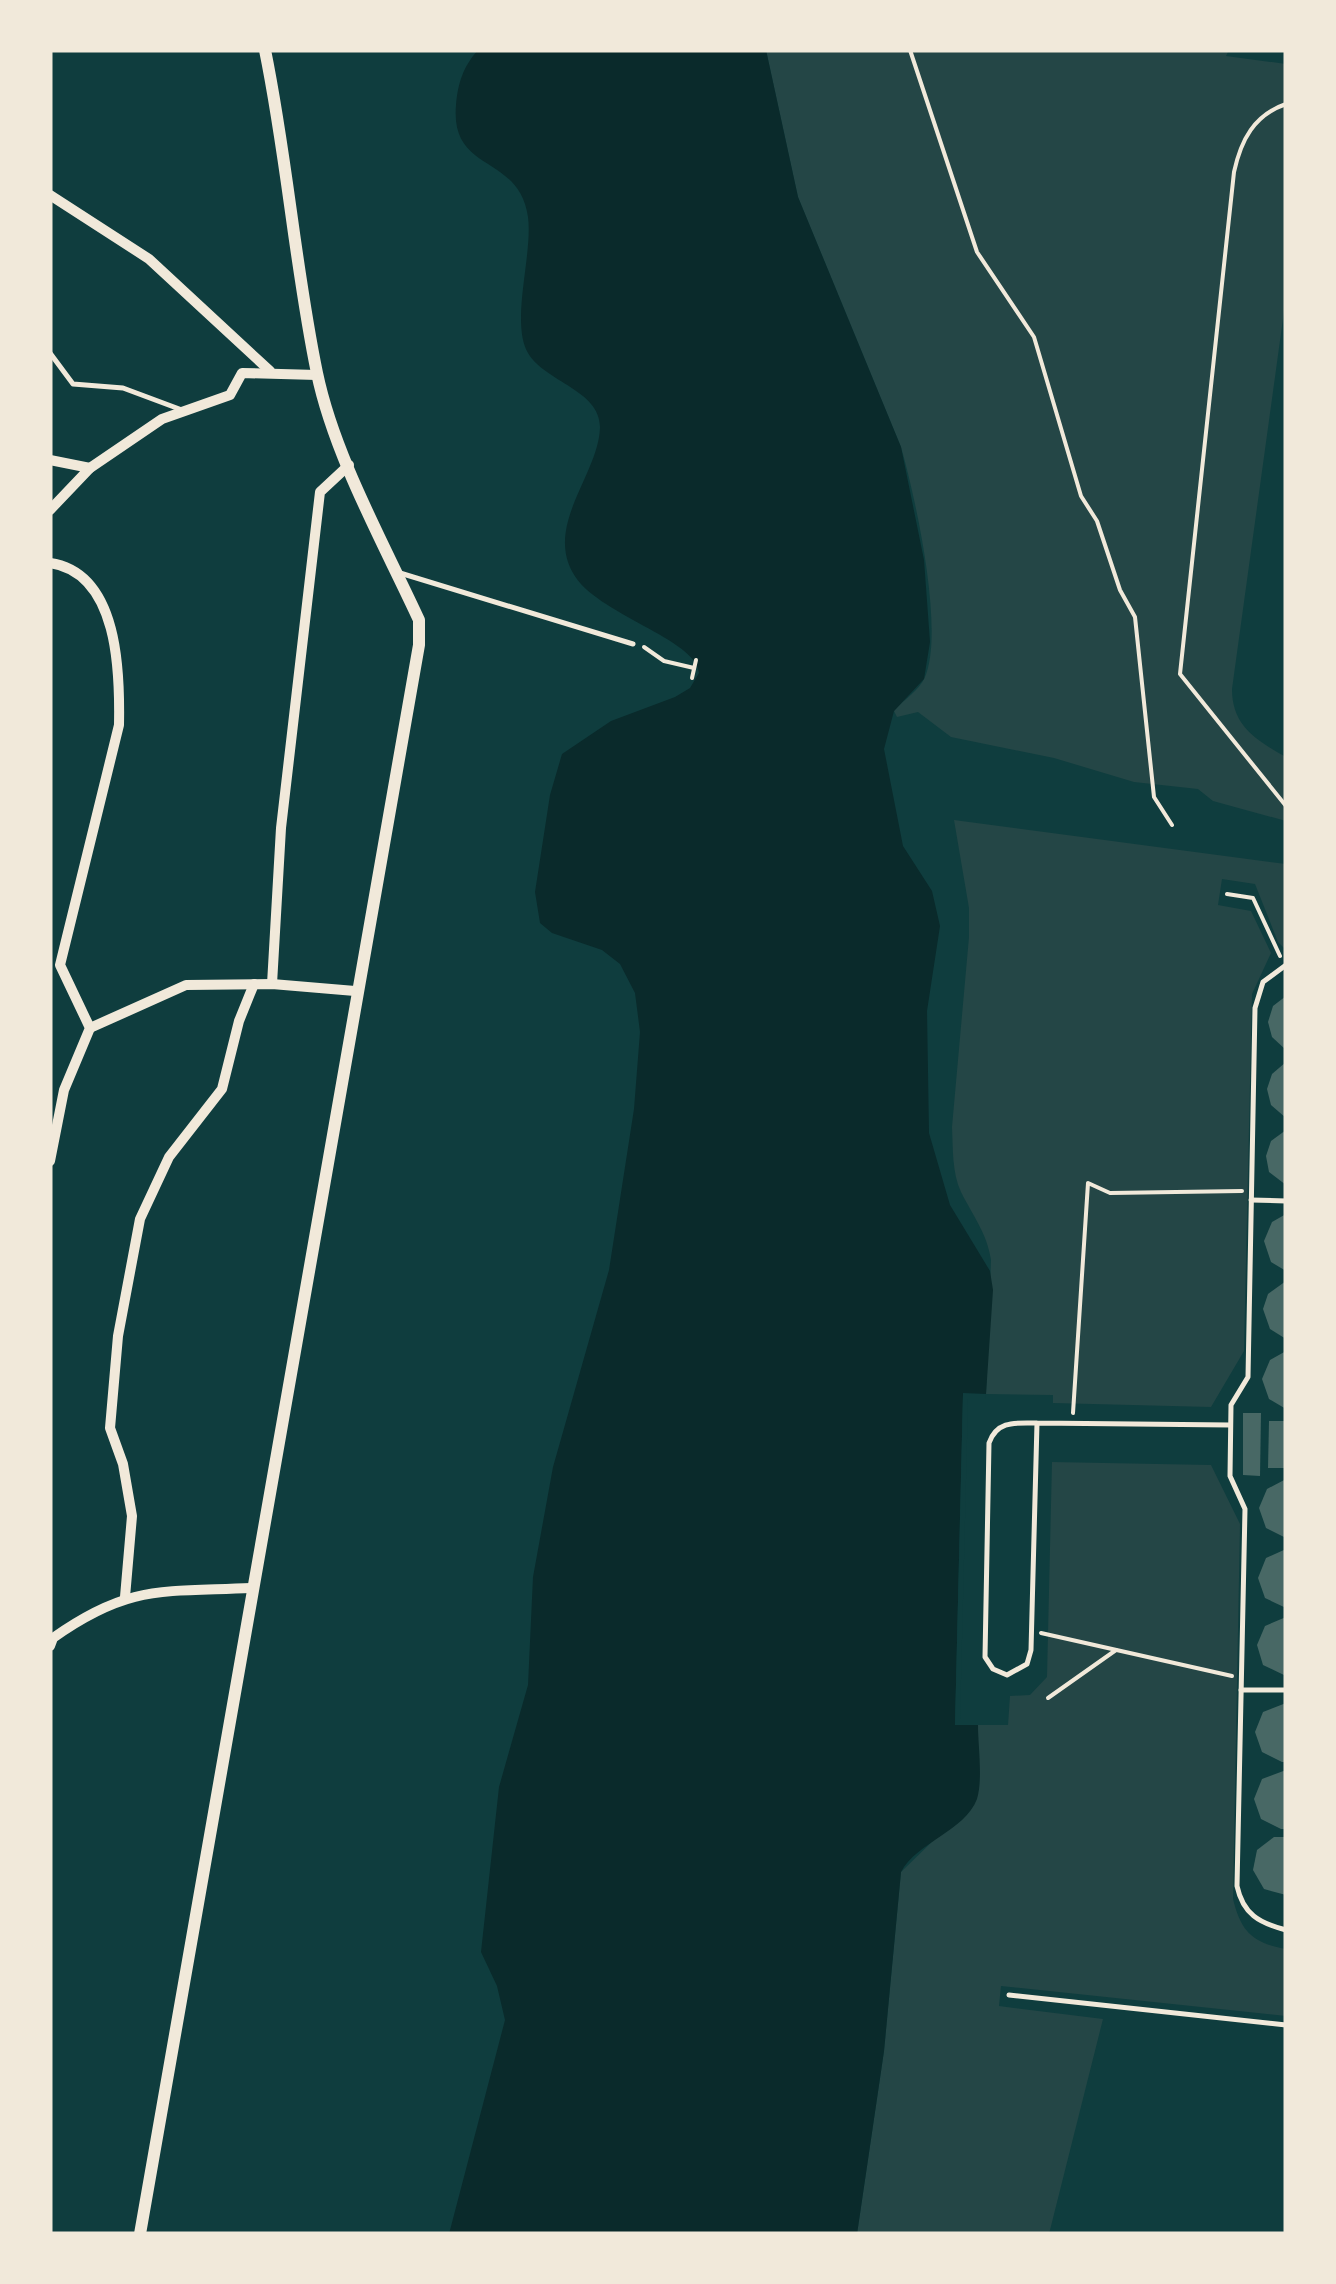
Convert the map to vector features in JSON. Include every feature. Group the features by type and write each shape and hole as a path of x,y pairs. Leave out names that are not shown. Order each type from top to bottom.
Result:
{"street":[{"path":"140,2234 418,646 419,620 350,464 317,375 282,130 265,50"},
{"path":"50,195 150,259 270,372"},
{"path":"50,510 90,468 183,410 230,395 242,373 317,375"},
{"path":"50,460 90,468"},
{"path":"272,984 281,828 320,492 350,464"},
{"path":"50,563 78,574 100,598 115,643 120,687 120,725 60,965 90,1028"},
{"path":"125,1597 132,1516 124,1464 110,1428 118,1336 140,1219 169,1157 222,1089 239,1021 254,984"},
{"path":"50,1162 64,1090 90,1028 186,985 272,984 356,991"},
{"path":"50,1646 53,1638 95,1608 125,1597 252,1588"}],"lane":[{"path":"50,353 74,384 123,388 183,410"},
{"path":"397,572 633,644"},
{"path":"1285,965 1262,982 1257,994 1248,1377 1230,1405 1230,1476 1245,1509 1238,1886 1247,1911 1258,1920 1286,1930"},
{"path":"1251,1200 1286,1201"},
{"path":"1037,1423 1030,1657 1021,1670 1006,1675 992,1669 984,1649 989,1443 1002,1425 1037,1423 1230,1425"},
{"path":"1241,1690 1286,1690"},
{"path":"1009,1995 1286,2025"}],"path":[{"path":"910,50 977,252 1034,337 1082,496 1098,522 1120,590 1135,617 1154,797 1172,826"},
{"path":"1286,104 1253,127 1240,148 1234,172 1180,674 1286,806"},
{"path":"633,644 664,661 694,668"},
{"path":"692,678 696,660"},
{"path":"1228,894 1252,898 1285,965"},
{"path":"1072,1424 1088,1183 1110,1193 1252,1191"},
{"path":"1031,1630 1242,1678"},
{"path":"1048,1698 1116,1650"}],"shaded area":[{"path":"478,50 766,50 798,197 901,447 924,560 930,642 924,679 894,711 884,749 903,846 932,891 940,926 927,1011 929,1133 950,1205 990,1271 993,1290 986,1394 963,1394 955,1724 978,1725 980,1782 971,1810 918,1852 901,1872 884,2051 857,2234 449,2234 505,2020 497,1986 481,1952 499,1787 528,1685 533,1577 553,1467 609,1270 634,1109 640,1032 635,993 620,964 602,950 552,933 540,923 535,892 550,795 562,754 611,721 675,697 690,688 699,673 682,649 585,588 566,555 569,518 597,445 598,414 582,395 536,363 523,340 521,306 529,232 522,197 512,182 463,143 457,127 460,82"},
{"path":"766,50 1229,50 1226,56 1286,64 1286,297 1232,689 1241,722 1256,738 1286,757 1286,821 1213,801 1198,789 1134,782 1054,758 951,737 918,712 897,717 894,711 925,677 930,656 930,596 920,529 901,447 798,197"},
{"path":"954,820 1286,864 1286,950 1278,942 1255,884 1222,879 1218,905 1251,911 1271,953 1252,994 1244,1351 1211,1407 1053,1403 1053,1395 986,1394 991,1260 983,1233 958,1185 953,1152 969,937 969,908"},
{"path":"1052,1462 1211,1465 1240,1524 1233,1899 1250,1934 1286,1949 1286,2016 1001,1986 999,2006 1103,2019 1049,2234 857,2234 884,2051 901,1872 977,1798 978,1725 1008,1725 1010,1696 1030,1695 1047,1677"}],"pier":[{"path":"963,1393 986,1394 985,1399 968,1399 960,1720 978,1720 978,1725 955,1725"}],"building":[{"path":"1286,996 1286,1050 1272,1037 1268,1022 1273,1006"},
{"path":"1286,1062 1286,1118 1271,1105 1267,1089 1272,1074"},
{"path":"1286,1130 1286,1185 1269,1172 1266,1156 1271,1141"},
{"path":"1286,1214 1286,1271 1271,1262 1264,1241 1272,1222"},
{"path":"1286,1281 1286,1339 1270,1329 1263,1309 1268,1294"},
{"path":"1286,1351 1286,1409 1269,1399 1262,1379 1270,1360"},
{"path":"1243,1413 1261,1413 1260,1476 1243,1475"},
{"path":"1269,1421 1286,1421 1286,1468 1268,1468"},
{"path":"1286,1479 1286,1538 1266,1528 1259,1508 1267,1489"},
{"path":"1286,1549 1286,1608 1265,1598 1258,1578 1266,1558"},
{"path":"1286,1617 1286,1676 1263,1665 1257,1645 1265,1626"},
{"path":"1286,1703 1286,1762 1282,1762 1262,1752 1255,1732 1263,1712"},
{"path":"1286,1770 1286,1829 1281,1829 1261,1819 1254,1799 1262,1779"},
{"path":"1274,1837 1286,1837 1286,1895 1264,1889 1253,1870 1257,1850"}]}
